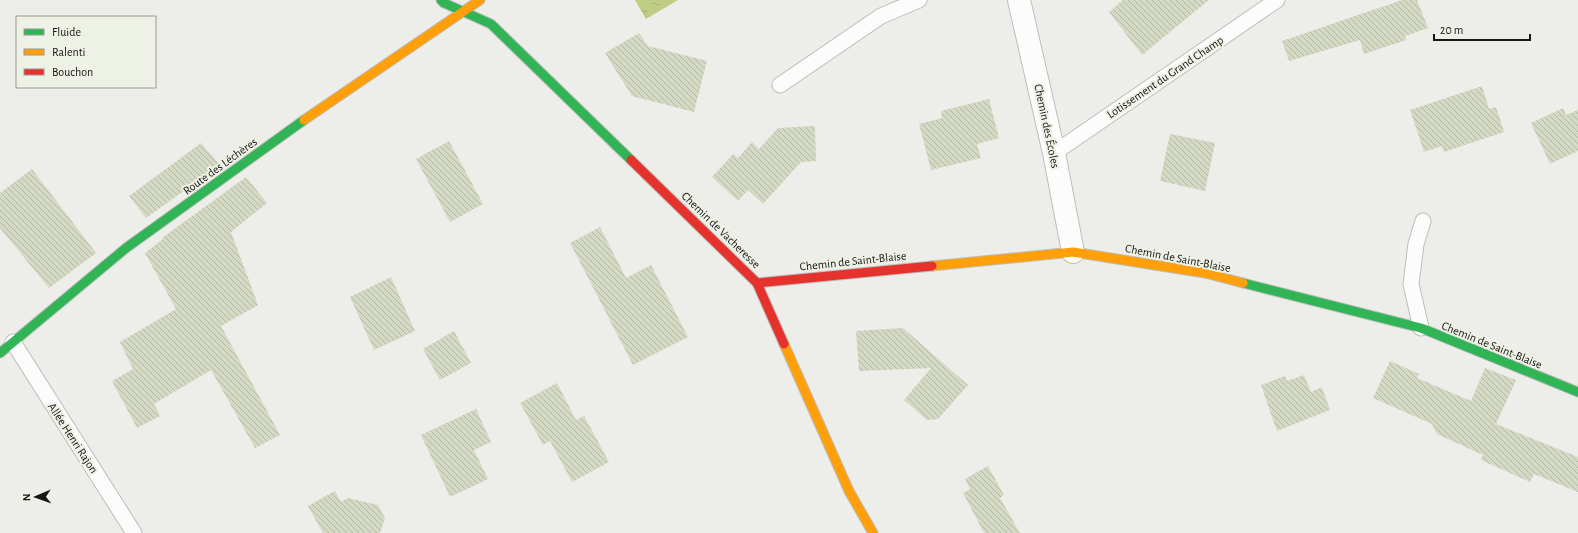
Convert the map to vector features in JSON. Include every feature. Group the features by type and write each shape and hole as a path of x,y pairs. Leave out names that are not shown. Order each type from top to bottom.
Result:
{"street":[{"name":"Chemin de Vacheresse","path":"442,0 444,3 491,24 758,283 849,491 873,533"},
{"name":"Route des Léchères","path":"0,353 126,248 340,95 480,0"},
{"name":"Chemin des Écoles","path":"1019,0 1054,153 1073,252"},
{"name":"Chemin de Saint-Blaise","path":"758,283 1073,252 1205,273 1420,328 1578,392"}],"lane":[{"path":"780,85 881,16 919,0"},
{"name":"Lotissement du Grand Champ","path":"1054,153 1277,0"},
{"path":"1420,328 1412,284 1416,244 1423,221"},
{"name":"Allée Henri Rajon","path":"13,342 134,533"}],"water":[{"path":"635,0 678,0 646,19"}],"building":[{"path":"1123,0 1209,0 1142,55 1109,12"},
{"path":"1402,0 1417,0 1428,28 1405,36 1406,40 1364,54 1360,40 1289,61 1282,41"},
{"path":"639,33 648,46 707,61 694,112 632,96 605,53"},
{"path":"1482,86 1489,109 1496,107 1504,132 1444,152 1442,146 1424,152 1410,110"},
{"path":"989,99 999,138 977,144 981,158 931,170 919,124 942,118 941,111"},
{"path":"1563,108 1566,115 1578,110 1578,151 1550,164 1531,123"},
{"path":"815,126 816,161 801,162 763,204 748,190 738,201 712,177 733,154 738,158 752,142 759,149 778,128"},
{"path":"1170,134 1215,143 1205,191 1160,181"},
{"path":"449,141 483,204 450,222 416,159"},
{"path":"201,143 220,165 146,218 129,196"},
{"path":"32,169 96,253 49,288 0,228 0,193"},
{"path":"246,177 267,203 231,232 258,305 221,326 280,435 255,448 211,370 154,404 160,416 137,428 112,381 133,369 120,342 176,309 145,253 163,239 162,238"},
{"path":"600,227 626,278 651,265 688,337 633,365 570,243"},
{"path":"391,277 415,331 374,350 350,297"},
{"path":"903,328 968,385 938,419 927,420 904,400 931,368 859,371 856,331"},
{"path":"454,331 471,363 440,380 423,349"},
{"path":"1390,361 1419,374 1417,378 1471,401 1485,368 1516,380 1496,424 1578,457 1578,492 1534,474 1530,482 1481,460 1483,455 1437,434 1432,424 1373,398"},
{"path":"1304,375 1311,392 1322,387 1330,410 1277,431 1261,385 1285,376 1287,381"},
{"path":"557,383 576,420 584,416 609,462 572,482 550,441 543,445 520,403"},
{"path":"476,409 491,442 474,450 488,479 450,497 421,435"},
{"path":"988,466 1004,495 1000,498 1020,533 984,533 963,493 970,489 965,479"},
{"path":"335,491 341,502 348,498 378,505 385,518 380,533 323,533 308,506"}],"traffic: fast":[{"path":"441,0 444,3 491,24 631,160"},
{"path":"0,353 126,248 304,120"},
{"path":"1243,283 1421,328 1578,392"}],"traffic: slow":[{"path":"304,120 480,0"},
{"path":"932,266 1073,252 1205,273 1243,283"},
{"path":"784,344 849,491 873,533"}],"traffic: jam":[{"path":"631,160 757,283 784,344"},
{"path":"757,283 932,266"}]}
